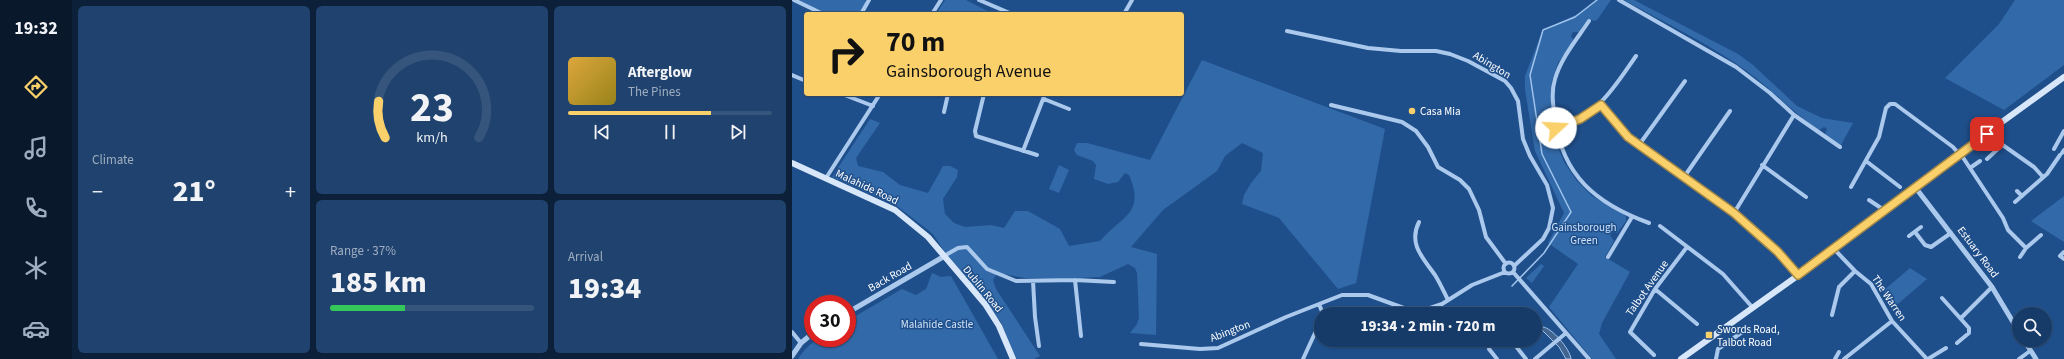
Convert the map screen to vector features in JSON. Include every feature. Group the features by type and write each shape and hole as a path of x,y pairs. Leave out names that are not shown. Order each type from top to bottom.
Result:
{"main road":[{"path":"1681,359 1834,249 1884,210 2064,77"},
{"name":"Malahide Road","path":"792,163 895,210 928,237 943,257"},
{"name":"Dublin Road","path":"943,257 985,304 999,326 1013,359"}],"street":[{"path":"794,0 819,12"},
{"path":"862,12 869,0"},
{"path":"933,12 941,0"},
{"path":"979,0 1007,12"},
{"path":"1125,12 1132,0"},
{"path":"1619,0 1736,67 1794,116 1840,147"},
{"path":"1590,21 1559,68 1552,89 1556,128 1560,148 1570,167 1595,195 1632,216 1649,223"},
{"name":"Abington","path":"1287,31 1368,48 1401,51 1436,51 1450,54 1468,61 1505,81 1511,88 1518,101 1523,139 1530,156 1547,185 1553,208 1549,228 1543,239 1514,266"},
{"path":"1556,128 1580,119 1601,105 1636,56"},
{"path":"792,75 804,80"},
{"path":"1639,145 1685,81"},
{"path":"847,96 873,106"},
{"path":"826,178 879,96"},
{"path":"944,112 948,96"},
{"path":"984,96 975,131 978,138 1037,156"},
{"path":"1023,151 1045,96"},
{"path":"1044,99 1069,109"},
{"path":"1851,187 1880,137 1886,108 1890,104 1895,104 1959,154 1970,168 2005,222 2008,230 2026,248"},
{"path":"1331,105 1402,122 1416,131 1428,147 1438,167 1460,180 1469,189 1479,210 1486,237 1506,264"},
{"path":"1601,105 1620,128 1639,145 1734,213 1778,252 1798,275"},
{"path":"1684,177 1730,111"},
{"path":"1734,213 1762,165 1794,116"},
{"path":"2054,148 2064,131"},
{"path":"1987,134 2001,146 2034,167 2043,177"},
{"path":"1987,159 2001,146"},
{"path":"2015,202 2043,177 2062,153"},
{"path":"1866,161 1900,187"},
{"path":"1970,168 1980,161"},
{"path":"1762,165 1806,197"},
{"name":"Estuary Road","path":"1915,187 1992,287 2012,320"},
{"path":"2017,191 2022,196"},
{"path":"1869,200 1884,210"},
{"path":"1608,258 1632,216"},
{"path":"1420,222 1415,236 1419,254 1436,276 1448,300"},
{"path":"1660,226 1723,274 1753,308"},
{"path":"1909,236 1921,227"},
{"path":"1915,232 1925,245 1931,247 1951,233"},
{"path":"2020,257 2026,248 2041,235"},
{"path":"943,257 958,248 966,247 987,269 1000,276 1016,281 1075,280 1114,282"},
{"name":"Talbot Avenue","path":"1654,355 1630,332 1655,289 1687,247"},
{"name":"The Warren","path":"1834,249 1855,271 1871,284 1892,321 1927,359"},
{"path":"2064,252 2060,256 2064,259"},
{"name":"Back Road","path":"856,308 943,257"},
{"path":"1506,264 1510,263 1514,266 1513,272 1517,277 1589,359"},
{"path":"1505,272 1504,269 1506,264"},
{"path":"1832,315 1839,287 1855,271"},
{"name":"Abington","path":"1142,344 1200,349 1218,348 1342,295 1358,294 1383,299 1409,310 1418,311 1431,309 1472,285 1505,272 1508,274 1513,272"},
{"path":"1075,280 1081,336"},
{"path":"1033,281 1035,317 1039,346"},
{"path":"1961,318 1992,287"},
{"path":"1655,289 1697,324"},
{"path":"1942,298 1969,328 1969,333 1957,343"},
{"path":"1844,359 1892,321"},
{"path":"1716,359 1718,349 1748,328"},
{"path":"792,332 801,343"},
{"path":"1535,359 1566,333"},
{"path":"1303,359 1314,335"},
{"path":"792,356 804,340"},
{"path":"1490,347 1497,359"},
{"path":"1517,347 1526,359"},
{"path":"2028,347 2036,359"},
{"path":"1927,359 1946,348"},
{"path":"2019,359 2030,351"},
{"path":"1835,359 1839,352"}],"green space":[{"path":"796,0 865,0 866,3 860,12 823,12"},
{"path":"945,0 966,0 989,12 937,12"},
{"name":"Gainsborough Green","path":"1597,0 1611,0 1597,20 1594,21 1589,19 1579,32 1573,32 1571,36 1573,39 1572,43 1558,63 1552,80 1551,99 1557,145 1564,162 1577,181 1592,196 1624,214 1626,217 1626,221 1617,233 1613,232 1610,235 1614,241 1605,257 1630,272 1602,323 1599,334 1616,359 1592,359 1549,307 1578,264 1548,243 1564,213 1535,151 1525,90 1525,76 1542,32 1583,11"},
{"path":"1624,0 1634,0 1738,54 1753,65 1797,106 1822,118 1853,123 1841,145 1825,135 1827,129 1824,127 1819,130 1757,79 1733,62 1703,43"},
{"path":"2015,0 2064,0 2064,65 2004,110 1945,78 1999,24"},
{"path":"1202,60 1385,129 1356,283 1338,289 1279,218 1242,204 1244,195 1251,183 1261,171 1263,153 1242,143 1225,156 1217,171 1163,210 1131,247 1157,254 1156,335 1130,333 1137,324 1139,318 1137,273 1135,268 1128,264 1100,277 1052,279 1025,278 1003,274 996,275 993,280 996,289 1040,356 1034,359 1015,359 1001,322 950,260 933,234 897,206 832,177 870,119 880,123 856,158 858,166 883,172 900,185 928,193 943,166 950,166 958,170 957,177 943,199 945,214 954,223 965,227 991,225 1004,228 1015,211 1028,211 1060,229 1069,246 1100,241 1129,213 1135,198 1133,188 1129,175 1125,173 1118,182 1108,184 1094,179 1096,165 1093,161 1077,155 1074,150 1077,143 1087,143 1150,160"},
{"path":"1059,165 1069,170 1059,193 1049,189"},
{"path":"2064,196 2064,242 2031,221"},
{"path":"1541,264 1544,266 1532,283 1526,278"},
{"path":"1910,268 1927,279 1892,309 1883,291"},
{"name":"Malahide Castle","path":"932,273 941,277 951,276 998,359 798,359 808,347 856,347 856,316 902,289 916,295 926,289"}],"shaded area":[{"path":"1542,328 1547,328 1556,335 1567,350 1571,359 1566,359 1559,347 1542,330"}],"waterway":[{"path":"1571,212 1542,154 1530,75 1543,30 1575,17 1597,0"},
{"path":"1512,286 1544,253 1571,212"}],"place":[{"name":"Casa Mia","path":"1412,111"},
{"name":"Swords Road, Talbot Road","path":"1709,335"}],"route":[{"path":"1556,128 1580,119 1601,105 1611,119 1628,137 1734,213 1778,252 1798,275 1987,134"}]}
